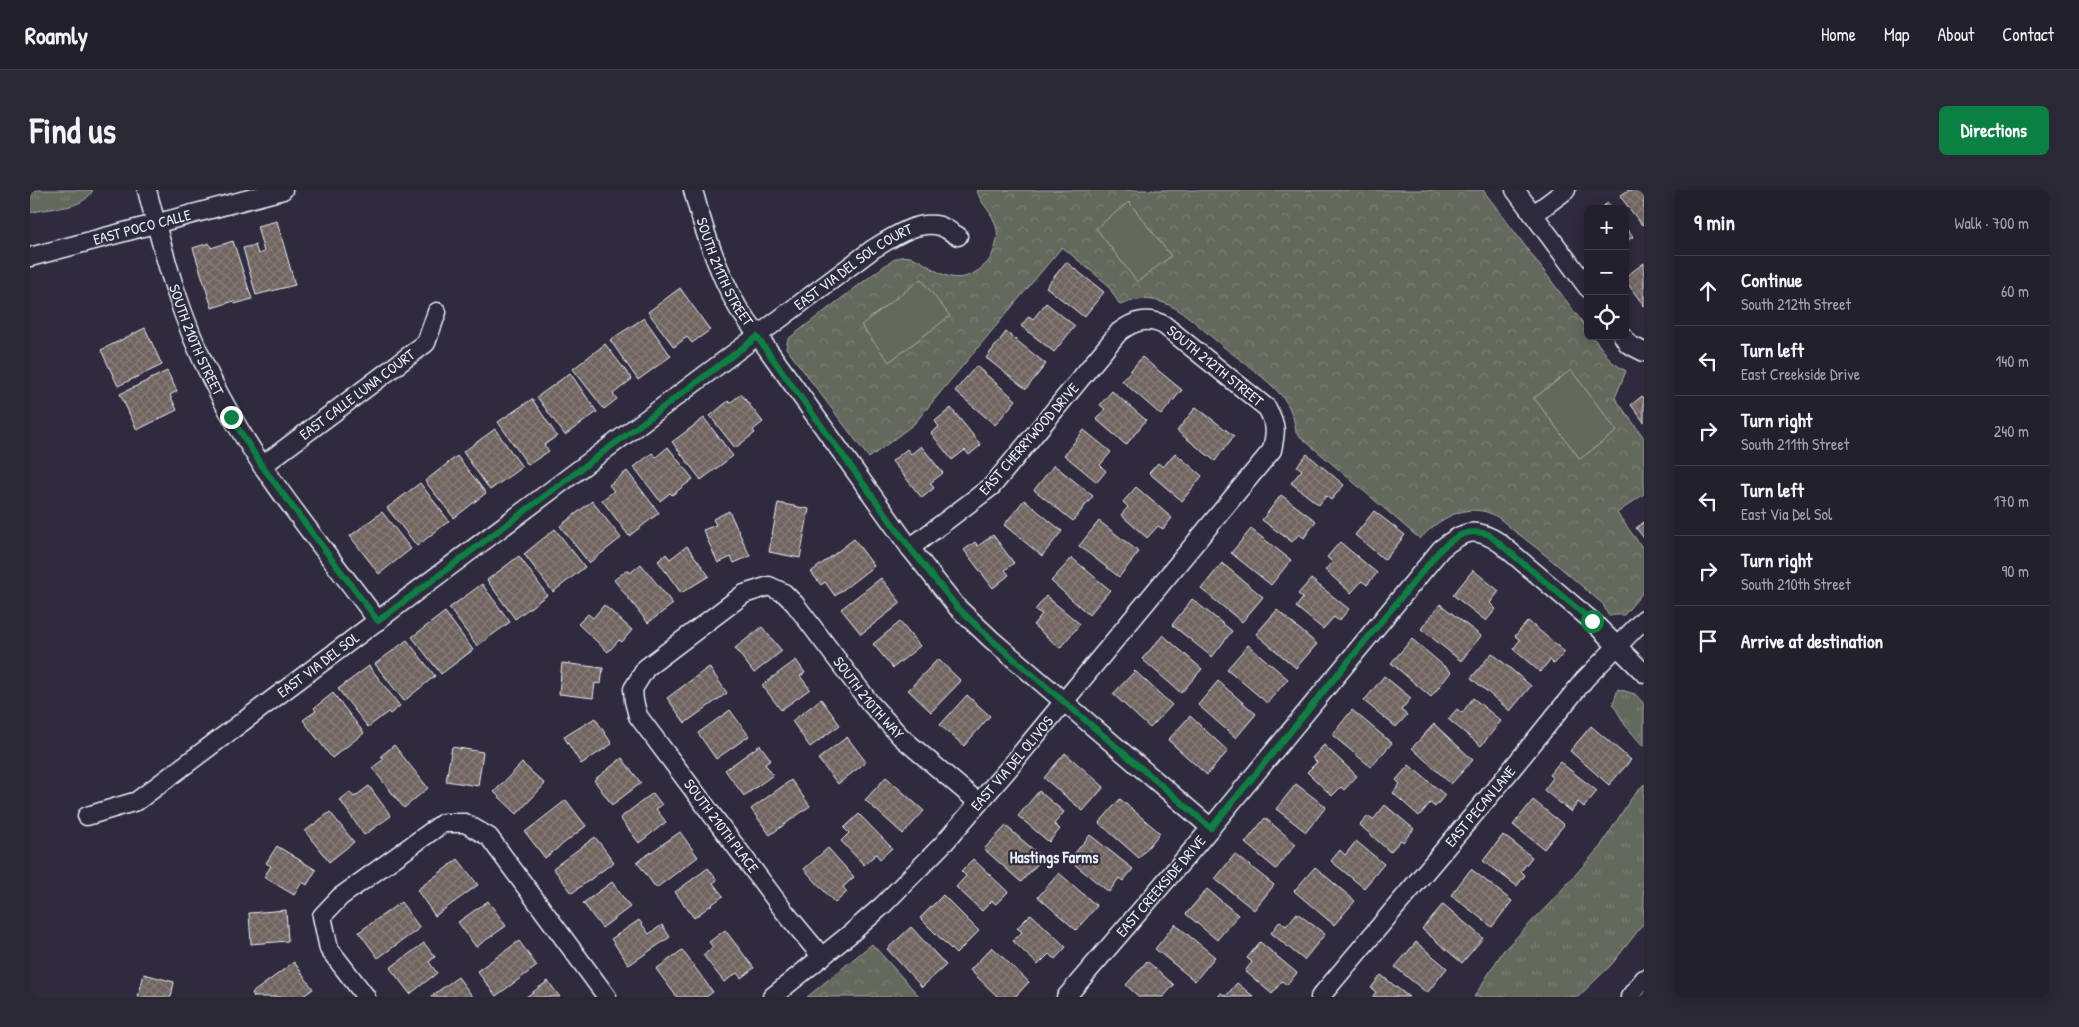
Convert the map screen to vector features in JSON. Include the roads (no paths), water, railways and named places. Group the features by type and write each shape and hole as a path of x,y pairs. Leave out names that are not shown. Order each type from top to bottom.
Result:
{"street":[{"name":"SOUTH 210TH STREET","path":"147,190 173,285 199,353 231,417 262,466 378,621"},
{"name":"EAST POCO CALLE","path":"30,257 283,190"},
{"name":"SOUTH 211TH STREET","path":"693,190 716,265 738,308 910,548 942,589 977,628 1065,701 1211,828"},
{"path":"1515,190 1584,283"},
{"path":"1534,214 1566,190"},
{"name":"EAST VIA DEL SOL COURT","path":"757,337 873,249 898,234 920,226 940,226 958,236"},
{"name":"EAST CALLE LUNA COURT","path":"262,466 426,343 437,312"},
{"name":"SOUTH 212TH STREET","path":"1139,320 1154,321 1164,325 1267,408 1277,430"},
{"name":"EAST CHERRYWOOD DRIVE","path":"910,548 992,486 1119,332 1139,320"},
{"name":"EAST VIA DEL SOL","path":"87,816 137,801 757,337"},
{"path":"1626,340 1628,344 1644,352"},
{"name":"EAST VIA DEL OLIVOS","path":"772,997 883,905 944,843 1065,701 1267,457 1272,450 1277,430"},
{"name":"EAST CREEKSIDE DRIVE","path":"1066,997 1211,828 1441,549 1457,536 1475,531 1488,534 1592,621 1616,645"},
{"name":"SOUTH 210TH PLACE","path":"768,586 744,594 646,668 633,689 634,701 638,716 784,911 822,957"},
{"name":"SOUTH 210TH WAY","path":"768,586 784,593 795,604 870,703 901,737 978,803"},
{"name":"EAST PECAN LANE","path":"1320,997 1497,787 1585,679 1616,645 1644,619"},
{"path":"1616,645 1644,673"},
{"path":"366,997 329,949 322,916 340,897 443,823 465,823 489,837 606,997"},
{"path":"1630,997 1644,979"}],"district":[{"name":"Hastings Farms","path":"1054,857"}]}
